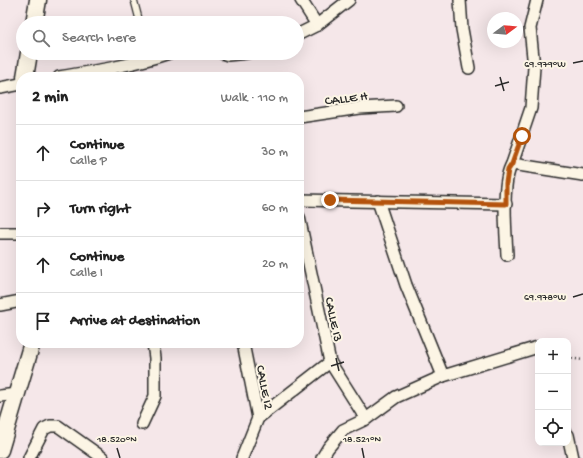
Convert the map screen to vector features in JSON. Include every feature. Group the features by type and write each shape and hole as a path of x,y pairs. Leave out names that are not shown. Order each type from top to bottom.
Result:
{"street":[{"path":"35,16 38,0"},
{"path":"301,0 317,25"},
{"path":"304,32 317,25 348,0"},
{"path":"460,0 462,29 469,68"},
{"path":"507,255 506,183 508,170 512,164 531,108 534,67 530,28 537,0"},
{"path":"26,72 28,60"},
{"path":"87,72 110,68 135,60"},
{"path":"0,88 16,85"},
{"name":"CALLE H","path":"304,116 360,108 396,106"},
{"path":"512,164 583,175"},
{"path":"304,200 506,204"},
{"path":"378,201 406,285 443,376"},
{"path":"0,233 16,233"},
{"name":"CALLE I3","path":"304,240 330,362 366,418"},
{"path":"0,305 16,303"},
{"path":"0,450 31,348"},
{"path":"142,424 155,396 154,348"},
{"name":"CALLE I2","path":"242,458 258,418 244,348"},
{"path":"322,458 343,430 366,418 396,397 443,376 535,349"},
{"path":"258,418 330,362"},
{"path":"0,396 17,394"},
{"path":"30,458 44,430 50,426 58,426 103,458"},
{"path":"570,446 573,458"}],"lane":[{"path":"134,0 138,16"}],"path":[{"path":"571,358 583,360"}],"route":[{"path":"330,200 506,204 506,183 508,170 512,164 522,136"}]}
